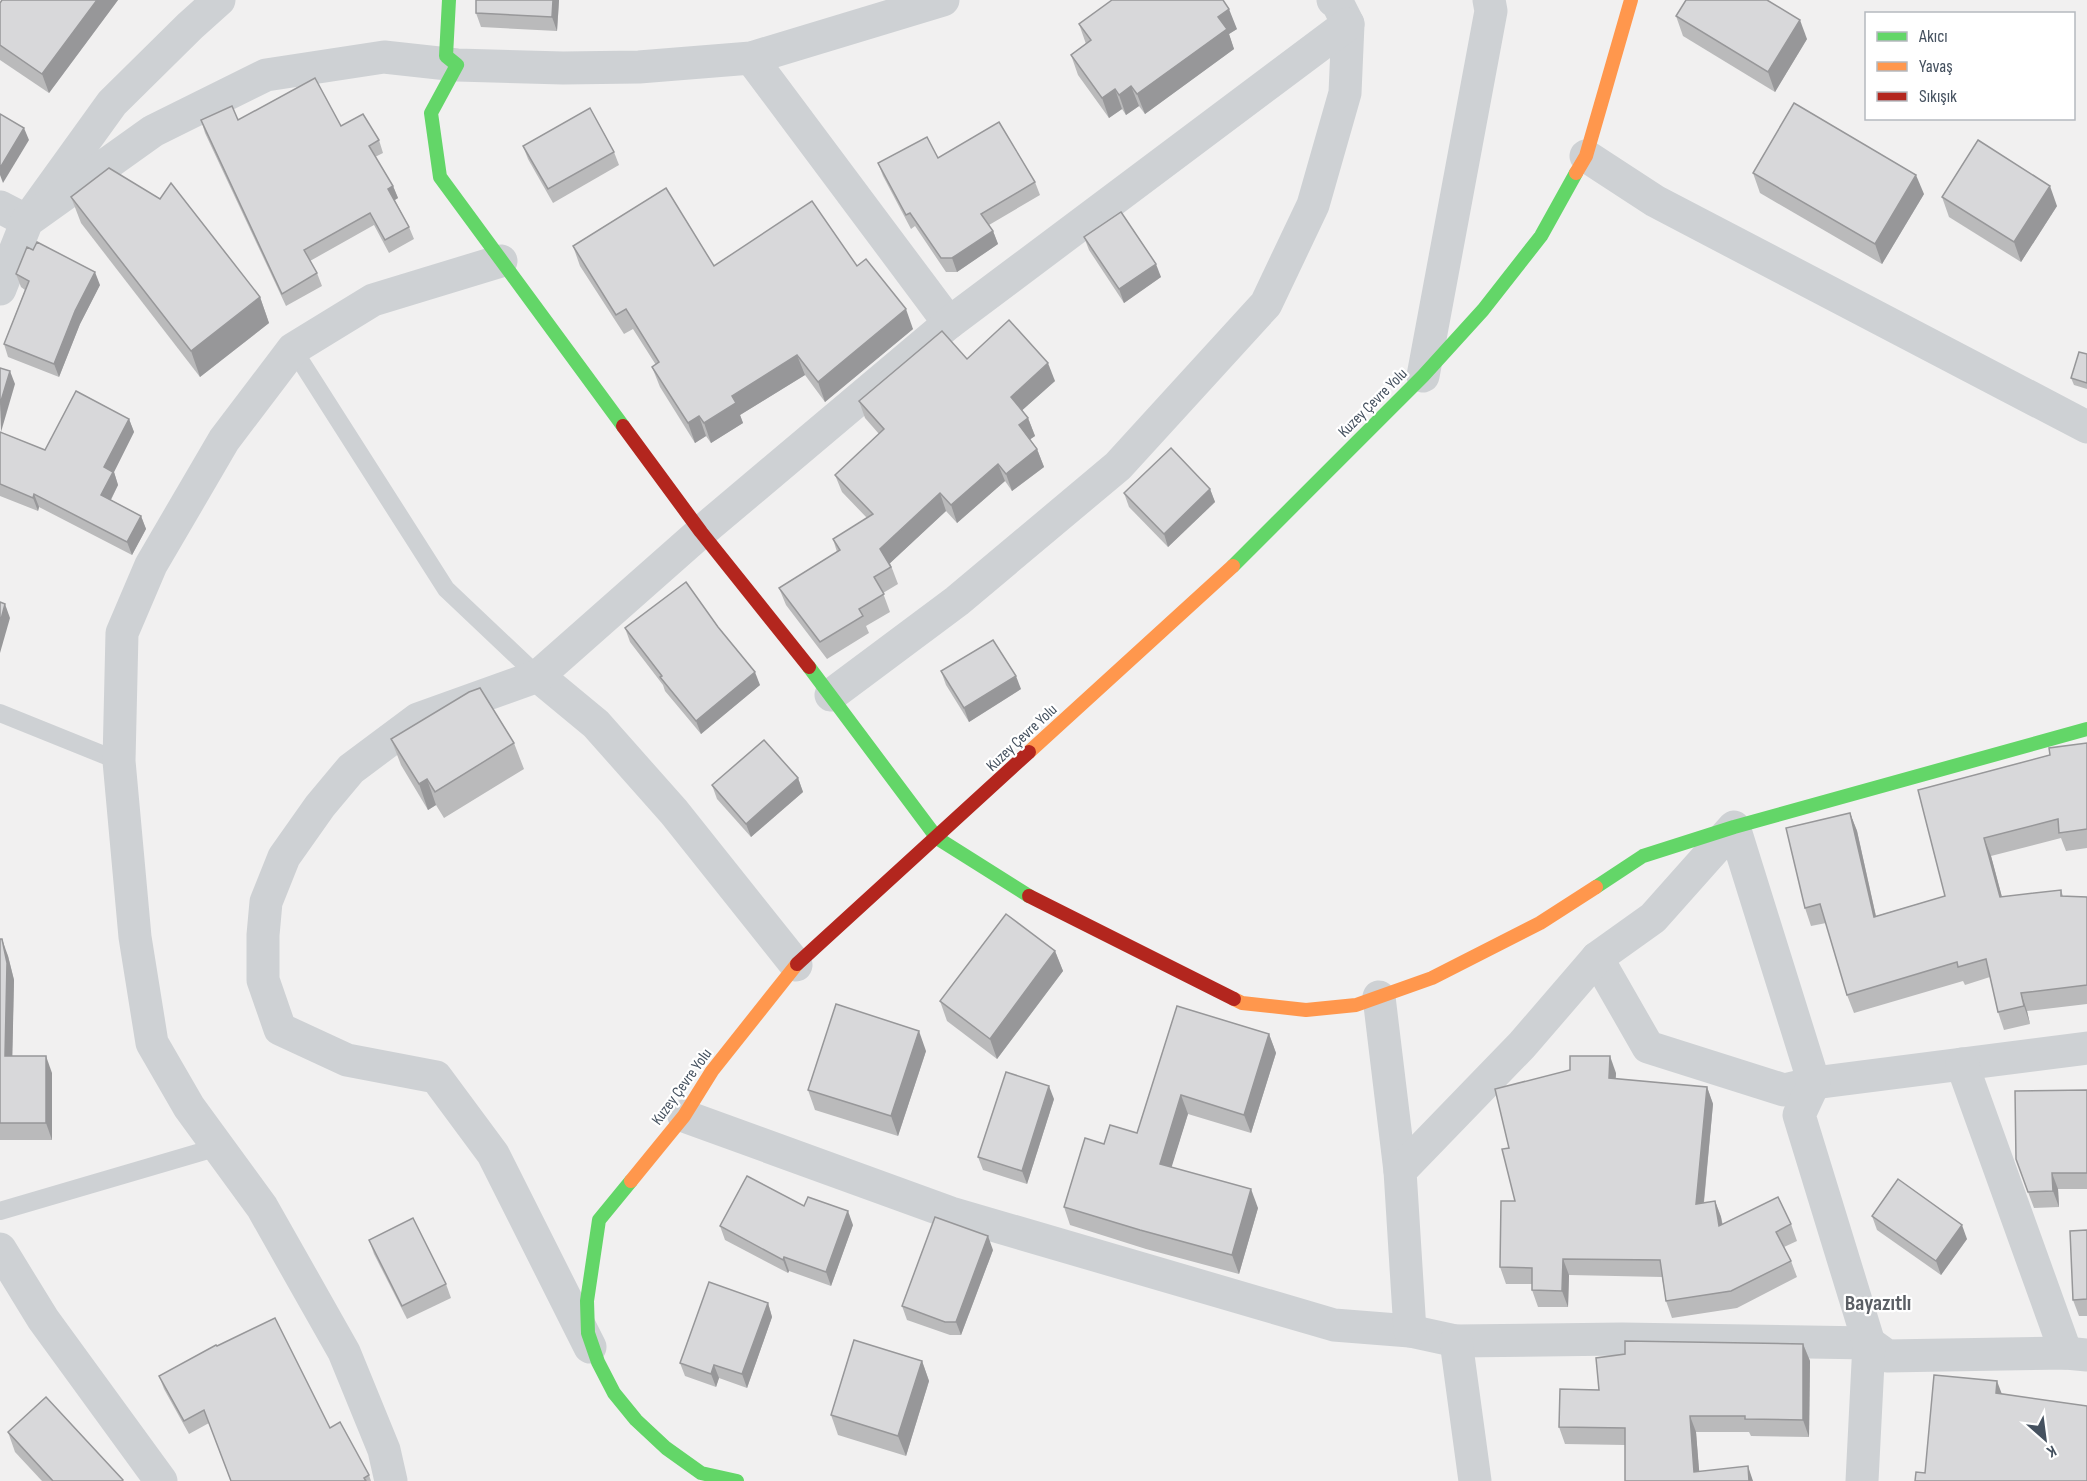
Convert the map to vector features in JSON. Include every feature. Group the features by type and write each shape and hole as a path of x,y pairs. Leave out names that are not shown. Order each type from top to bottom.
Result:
{"street":[{"path":"0,289 14,214 112,103 219,0"},
{"path":"449,0 446,56 457,65"},
{"path":"14,214 153,131 267,75 384,57 457,65 563,68 639,67 751,58 943,0"},
{"path":"1423,376 1491,10 1489,0"},
{"name":"Kuzey Çevre Yolu","path":"736,1481 701,1473 666,1448 636,1420 614,1393 598,1362 588,1333 587,1300 599,1220 684,1116 712,1071 796,965 1248,552 1423,376 1483,309 1541,236 1586,156 1631,0"},
{"path":"598,1362 493,1154 436,1077 348,1060 280,1029 263,980 263,935 266,902 284,857 320,806 351,769 418,719 538,675 701,532 950,323 1341,12"},
{"path":"831,695 957,601 1118,466 1266,304 1313,205 1345,93 1341,12"},
{"path":"751,58 950,323"},
{"path":"457,65 431,113 440,177 701,532 831,695 937,838 1042,904 1242,1003 1306,1010 1356,1005 1432,978 1540,923 1643,856 1734,827 2087,729"},
{"path":"1586,156 1655,201 2087,427"},
{"path":"391,1481 384,1450 344,1352 262,1207 189,1107 152,1043 135,937 119,761 122,633 151,565 224,440 293,349 373,300 501,261"},
{"path":"538,675 596,724 620,750 674,812 796,965"},
{"path":"1400,1171 1522,1045 1597,958 1653,918 1734,827"},
{"path":"1734,827 1814,1083 1799,1115 1869,1343 1862,1481"},
{"path":"1597,958 1648,1047 1784,1090 1814,1083 2087,1048"},
{"path":"1379,997 1400,1171 1410,1331"},
{"path":"684,1116 951,1213 1334,1325 1410,1331 1456,1341 1622,1339 1869,1343 1887,1356 2076,1354 1962,1064"},
{"path":"0,1249 43,1319 161,1481"},
{"path":"1456,1341 1475,1481"}],"lane":[{"path":"293,349 446,589 538,675"},
{"path":"0,712 119,761"},
{"path":"0,1211 218,1147"}],"building":[{"path":"2,0 97,0 42,74 0,45 0,3"},
{"path":"476,0 553,0 552,17 476,13"},
{"path":"1112,0 1223,0 1229,9 1218,17 1227,29 1137,94 1131,86 1119,95 1115,89 1102,98 1071,55 1091,40 1079,24"},
{"path":"1686,0 1767,0 1800,20 1768,72 1676,16"},
{"path":"315,78 341,126 363,114 379,140 369,146 393,186 388,189 409,227 385,240 370,213 304,250 317,273 282,294 201,120 232,106 238,120"},
{"path":"1794,103 1916,175 1875,244 1753,173"},
{"path":"590,108 614,152 548,189 523,146"},
{"path":"0,114 24,128 0,168"},
{"path":"999,122 1035,182 981,214 993,231 952,258 941,258 910,213 906,215 878,163 927,137 938,158"},
{"path":"1978,140 2050,186 2014,242 1942,197"},
{"path":"109,168 160,199 171,183 260,297 191,351 71,197"},
{"path":"666,188 714,266 812,201 857,266 866,259 906,309 818,382 797,355 732,396 736,403 704,423 699,416 688,423 652,367 659,362 626,309 616,315 573,246"},
{"path":"1121,212 1156,264 1119,289 1084,237"},
{"path":"37,242 95,272 75,311 54,364 4,344 29,281 16,274 27,247 33,250"},
{"path":"1009,320 1048,363 1011,397 1028,418 1019,425 1037,449 1006,474 998,464 951,505 940,493 880,549 891,567 874,577 884,594 859,609 863,616 820,642 779,588 840,550 833,539 873,514 835,475 884,429 859,401 942,331 967,359"},
{"path":"2079,352 2087,354 2087,383 2071,378"},
{"path":"0,368 10,371 0,404"},
{"path":"76,391 129,419 104,467 113,472 101,495 141,516 127,542 34,494 33,498 0,484 0,432 45,450"},
{"path":"1171,448 1210,489 1164,534 1124,493"},
{"path":"686,582 718,627 755,672 696,721 660,677 662,676 625,628"},
{"path":"0,602 5,604 0,623"},
{"path":"993,640 1016,676 964,708 941,671"},
{"path":"480,688 514,743 435,792 427,779 419,784 391,739 469,692"},
{"path":"764,740 798,778 746,824 712,785"},
{"path":"2087,743 2087,829 2059,833 2058,819 1984,838 2000,897 2061,890 2061,896 2087,897 2087,985 2021,993 2024,1006 1998,1012 1986,959 1958,967 1957,962 1847,995 1820,904 1805,908 1786,828 1850,813 1874,917 1945,896 1918,790 2050,755 2049,748"},
{"path":"1006,914 1055,951 990,1039 940,1001"},
{"path":"0,939 2,939 7,963 5,1056 46,1056 46,1123 0,1123"},
{"path":"836,1004 919,1031 891,1116 808,1090"},
{"path":"1177,1006 1269,1034 1244,1115 1181,1095 1160,1164 1251,1189 1232,1255 1064,1207 1085,1138 1104,1144 1110,1125 1137,1133"},
{"path":"1570,1056 1610,1056 1609,1078 1707,1087 1696,1204 1715,1201 1719,1226 1778,1197 1791,1224 1776,1232 1791,1261 1731,1291 1666,1301 1660,1260 1563,1259 1562,1291 1532,1290 1532,1268 1500,1267 1501,1201 1515,1201 1502,1149 1509,1148 1495,1089 1570,1070"},
{"path":"1006,1072 1049,1086 1022,1171 978,1157"},
{"path":"2087,1090 2087,1173 2052,1173 2053,1191 2028,1192 2016,1159 2015,1091"},
{"path":"747,1176 804,1206 808,1197 848,1211 826,1272 784,1257 783,1260 720,1226"},
{"path":"1898,1179 1962,1225 1936,1261 1872,1216"},
{"path":"935,1217 988,1236 956,1322 945,1322 902,1306"},
{"path":"413,1218 446,1284 402,1306 369,1240"},
{"path":"2087,1230 2087,1299 2073,1300 2070,1231"},
{"path":"709,1282 768,1303 742,1374 714,1365 711,1374 680,1363"},
{"path":"275,1318 330,1428 340,1422 369,1475 364,1478 366,1481 231,1481 204,1410 184,1421 159,1376 216,1345"},
{"path":"854,1340 922,1361 898,1436 831,1415"},
{"path":"1625,1341 1803,1344 1803,1420 1745,1419 1745,1416 1690,1416 1694,1472 1748,1466 1749,1481 1625,1481 1625,1428 1559,1427 1560,1389 1599,1390 1596,1358 1625,1354"},
{"path":"1934,1375 1997,1381 1996,1393 2087,1406 2087,1481 1915,1481 1916,1472 1925,1473"},
{"path":"46,1397 122,1481 53,1481 8,1432"}],"traffic: fast":[{"path":"449,0 446,56 457,65 431,113 440,177 623,426"},
{"path":"1233,566 1423,376 1483,310 1541,236 1576,173"},
{"path":"809,667 937,838 1029,896"},
{"path":"1596,887 1643,856 1734,827 2087,729"},
{"path":"631,1181 599,1220 587,1301 588,1333 598,1362 614,1393 636,1420 666,1448 701,1473 737,1481"}],"traffic: slow":[{"path":"1576,173 1586,156 1631,0"},
{"path":"1029,752 1233,566"},
{"path":"1234,999 1242,1003 1306,1010 1356,1005 1432,978 1540,923 1596,887"},
{"path":"631,1181 684,1116 712,1071 797,964"}],"traffic: jam":[{"path":"623,426 701,532 809,667"},
{"path":"797,964 1029,752"},
{"path":"1029,896 1234,999"}],"district":[{"name":"Bayazıtlı","path":"1878,1303"}]}
